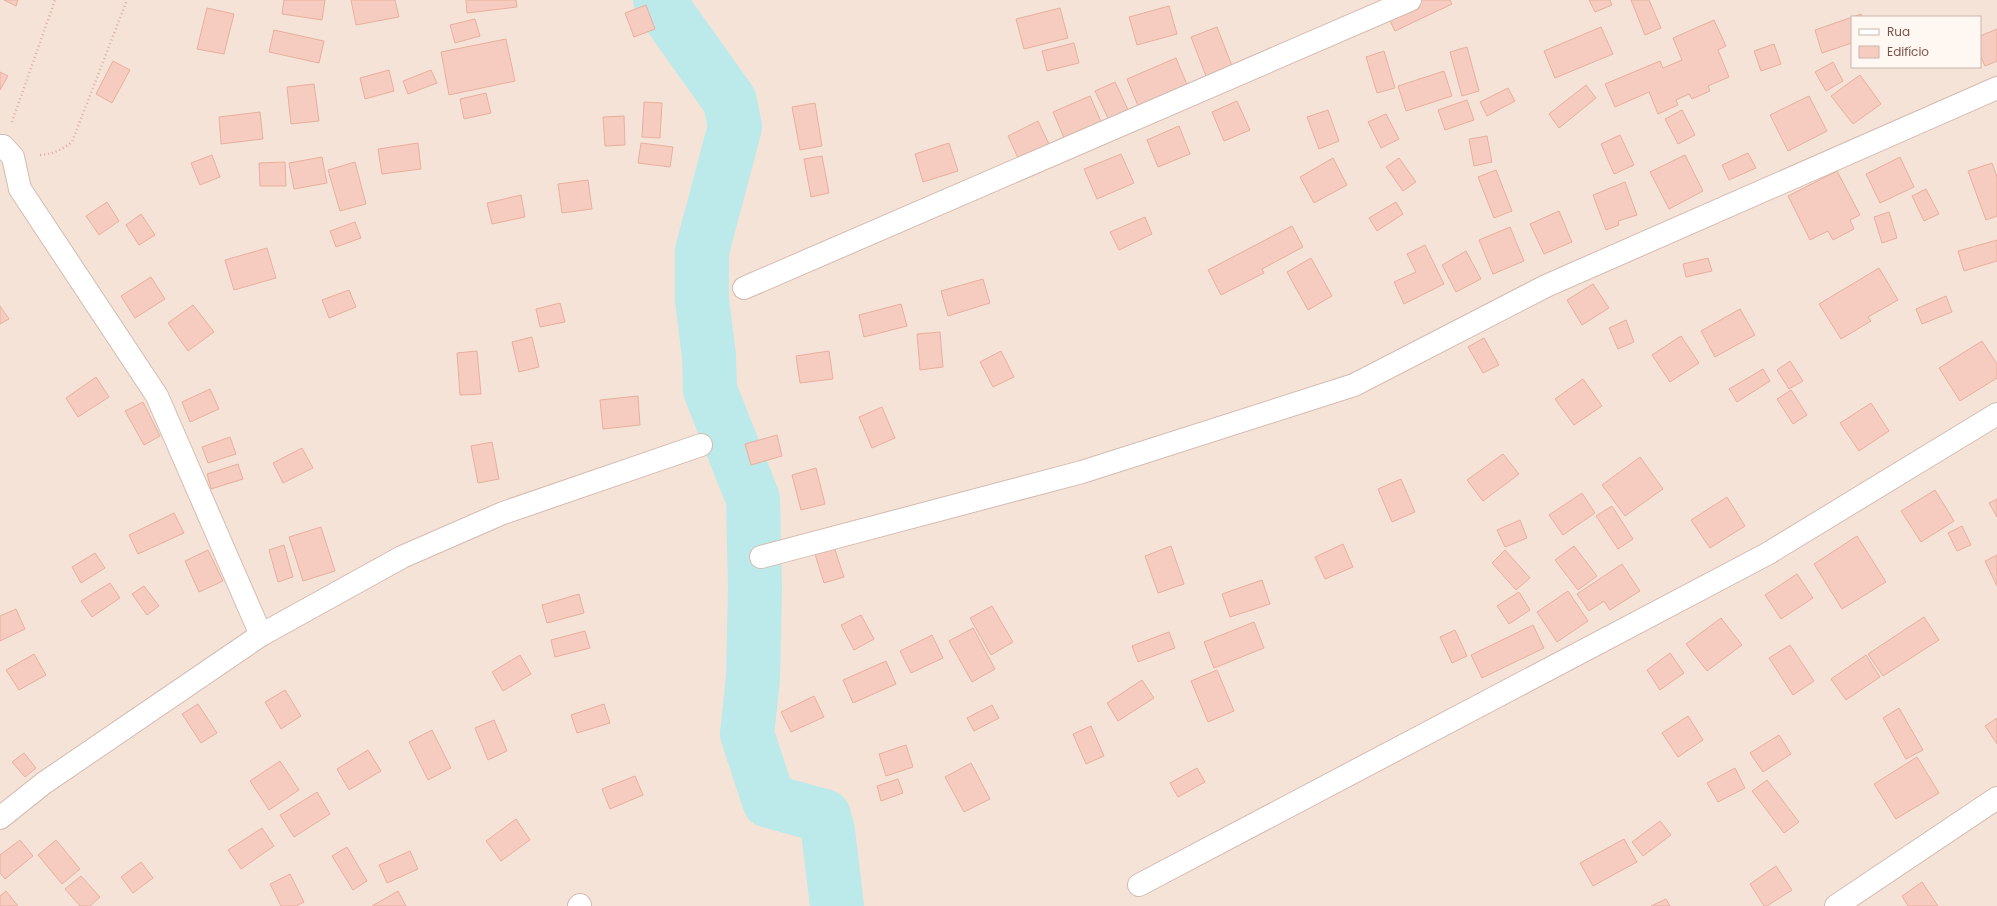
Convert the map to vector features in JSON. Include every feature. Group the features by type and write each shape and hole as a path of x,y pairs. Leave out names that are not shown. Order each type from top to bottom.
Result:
{"street":[{"path":"744,288 1410,0"},
{"path":"761,557 1082,472 1354,385 1546,286 1997,88"},
{"path":"5,150 20,189 157,396 261,635"},
{"path":"1139,885 1767,554 1997,414"},
{"path":"0,818 44,783 261,635 402,557 503,513 701,445"},
{"path":"1836,906 1997,798"}],"path":[{"path":"55,0 5,150 51,154 61,150 72,142 128,0"}],"shaded area":[{"path":"0,0 1997,0 1997,906 0,906"}],"building":[{"path":"4,0 18,0 16,6"},
{"path":"284,0 325,0 322,20 282,14"},
{"path":"351,0 395,0 399,17 356,25"},
{"path":"466,0 516,0 517,7 467,13"},
{"path":"1418,0 1450,0 1452,4 1395,31 1387,15"},
{"path":"1589,0 1610,0 1612,5 1595,12"},
{"path":"1631,0 1649,0 1661,28 1645,35"},
{"path":"646,5 655,29 634,37 625,13"},
{"path":"1169,6 1177,34 1137,45 1129,17"},
{"path":"207,8 234,14 224,54 197,49"},
{"path":"1060,8 1068,38 1024,49 1016,19"},
{"path":"1851,17 1851,43 1822,53 1815,30"},
{"path":"475,19 480,36 455,43 450,25"},
{"path":"1714,20 1726,46 1718,50 1729,77 1708,86 1710,91 1692,99 1689,94 1676,100 1678,105 1658,114 1649,92 1615,107 1605,84 1660,61 1663,68 1682,60 1673,38"},
{"path":"1217,27 1232,66 1206,76 1191,37"},
{"path":"1601,27 1613,54 1555,78 1544,51"},
{"path":"1997,29 1997,61 1985,66 1981,57 1981,36"},
{"path":"274,30 324,41 319,63 269,52"},
{"path":"506,39 515,81 449,95 441,52"},
{"path":"1074,43 1079,63 1047,71 1042,51"},
{"path":"1774,44 1781,64 1761,71 1754,51"},
{"path":"1467,47 1479,91 1462,96 1450,52"},
{"path":"1384,51 1395,88 1377,93 1366,57"},
{"path":"1176,58 1188,87 1139,108 1127,79"},
{"path":"113,61 130,70 112,103 96,94"},
{"path":"1833,62 1843,81 1826,91 1815,72"},
{"path":"389,70 394,91 365,99 360,78"},
{"path":"431,70 437,83 408,94 403,81"},
{"path":"1444,71 1452,96 1406,111 1398,86"},
{"path":"0,72 8,76 0,90"},
{"path":"1860,75 1881,104 1853,124 1831,96"},
{"path":"1115,82 1129,112 1109,120 1095,91"},
{"path":"314,84 319,121 291,124 287,87"},
{"path":"1586,85 1596,98 1559,128 1549,114"},
{"path":"1508,88 1515,101 1487,116 1480,102"},
{"path":"486,93 491,113 464,119 460,99"},
{"path":"1090,96 1102,124 1065,140 1053,112"},
{"path":"1809,96 1827,131 1788,151 1770,115"},
{"path":"1467,100 1474,120 1445,130 1438,110"},
{"path":"1237,101 1250,130 1224,141 1212,112"},
{"path":"644,102 662,103 660,138 642,137"},
{"path":"815,103 822,146 800,150 792,107"},
{"path":"1328,110 1339,141 1319,149 1307,117"},
{"path":"1682,110 1695,135 1678,144 1665,119"},
{"path":"260,112 263,139 221,144 219,117"},
{"path":"1386,114 1399,139 1381,148 1368,122"},
{"path":"624,116 625,145 605,146 603,117"},
{"path":"1038,121 1049,144 1018,158 1008,136"},
{"path":"1179,126 1190,154 1158,167 1147,140"},
{"path":"1620,135 1634,165 1614,174 1601,144"},
{"path":"1487,136 1492,162 1474,166 1469,139"},
{"path":"418,143 421,169 382,174 378,149"},
{"path":"641,143 673,147 670,167 638,163"},
{"path":"949,143 958,171 923,182 915,154"},
{"path":"1748,153 1756,168 1729,180 1722,165"},
{"path":"1121,154 1134,183 1097,199 1084,169"},
{"path":"212,155 220,177 200,185 191,163"},
{"path":"1685,155 1703,191 1669,209 1650,172"},
{"path":"822,156 829,193 811,197 804,159"},
{"path":"322,157 327,183 294,189 289,163"},
{"path":"1900,157 1914,187 1880,203 1866,174"},
{"path":"1333,158 1347,185 1314,203 1300,177"},
{"path":"1399,158 1416,182 1403,191 1386,167"},
{"path":"285,162 286,186 260,186 259,163"},
{"path":"355,162 366,204 340,211 328,170"},
{"path":"1992,163 1997,177 1997,216 1986,220 1968,171"},
{"path":"1496,170 1512,211 1494,218 1478,177"},
{"path":"1837,171 1860,215 1850,220 1854,229 1833,240 1828,231 1810,240 1788,196"},
{"path":"588,180 592,209 562,213 558,184"},
{"path":"1625,182 1637,215 1618,221 1619,225 1606,230 1593,195"},
{"path":"1926,189 1939,214 1924,221 1912,196"},
{"path":"521,195 525,217 492,224 487,203"},
{"path":"107,202 119,221 99,235 86,216"},
{"path":"1396,202 1403,214 1377,231 1369,218"},
{"path":"1559,211 1572,242 1544,254 1530,224"},
{"path":"1889,212 1897,238 1882,243 1874,217"},
{"path":"141,214 155,235 139,245 126,225"},
{"path":"1145,217 1152,234 1119,250 1110,232"},
{"path":"355,222 361,238 336,247 330,231"},
{"path":"1292,226 1303,247 1262,269 1264,273 1221,295 1208,270"},
{"path":"1510,227 1524,261 1493,274 1479,240"},
{"path":"1997,240 1997,261 1964,271 1958,251"},
{"path":"1425,245 1444,284 1404,304 1394,282 1416,272 1407,254"},
{"path":"267,248 276,278 234,290 225,260"},
{"path":"1466,251 1481,279 1456,292 1442,265"},
{"path":"1311,258 1332,296 1308,310 1287,272"},
{"path":"1708,258 1712,271 1686,277 1683,264"},
{"path":"1879,268 1898,300 1868,317 1871,321 1841,339 1819,304"},
{"path":"151,277 165,299 135,318 121,296"},
{"path":"983,279 990,303 948,316 941,291"},
{"path":"1593,284 1609,308 1582,325 1567,300"},
{"path":"349,290 356,307 329,318 322,300"},
{"path":"1946,296 1952,312 1922,324 1916,309"},
{"path":"560,303 565,322 540,327 536,309"},
{"path":"901,304 907,326 864,337 859,315"},
{"path":"193,305 214,332 188,351 168,323"},
{"path":"0,306 9,319 0,324"},
{"path":"1740,309 1755,335 1715,357 1701,331"},
{"path":"1626,320 1634,342 1618,349 1609,328"},
{"path":"940,332 943,367 920,370 917,334"},
{"path":"1681,336 1699,363 1670,382 1652,355"},
{"path":"532,337 539,367 519,372 512,342"},
{"path":"1484,338 1499,365 1483,373 1468,347"},
{"path":"1982,341 1997,364 1997,378 1960,401 1939,368"},
{"path":"477,351 481,394 460,395 457,353"},
{"path":"829,351 833,379 800,383 796,356"},
{"path":"1001,351 1014,377 993,387 980,362"},
{"path":"1790,361 1803,381 1789,389 1777,370"},
{"path":"1763,369 1770,381 1737,402 1729,389"},
{"path":"96,377 109,397 78,417 66,398"},
{"path":"1583,379 1602,406 1574,425 1555,399"},
{"path":"210,389 219,409 190,422 182,402"},
{"path":"1791,390 1807,415 1793,424 1777,399"},
{"path":"638,396 640,425 603,429 600,400"},
{"path":"143,402 160,436 144,445 125,411"},
{"path":"1871,403 1889,431 1859,451 1840,423"},
{"path":"882,407 895,438 872,448 859,417"},
{"path":"777,435 782,456 751,465 745,444"},
{"path":"230,437 236,454 208,463 202,447"},
{"path":"492,442 499,479 478,483 471,446"},
{"path":"302,448 313,468 283,483 273,463"},
{"path":"1503,454 1519,474 1483,501 1467,480"},
{"path":"1640,457 1663,489 1625,516 1602,485"},
{"path":"238,464 243,479 211,489 207,474"},
{"path":"816,468 825,504 801,510 792,475"},
{"path":"1401,479 1415,512 1392,522 1378,489"},
{"path":"1935,490 1954,521 1921,542 1901,511"},
{"path":"1582,493 1595,513 1563,535 1549,515"},
{"path":"1727,497 1745,526 1710,548 1691,520"},
{"path":"1997,499 1997,517 1989,503"},
{"path":"1612,506 1633,539 1618,549 1596,516"},
{"path":"174,513 184,533 138,554 129,535"},
{"path":"1520,520 1527,538 1505,547 1497,530"},
{"path":"1962,526 1971,545 1957,551 1948,533"},
{"path":"321,527 335,571 303,581 289,537"},
{"path":"1857,536 1886,582 1842,609 1814,564"},
{"path":"1343,544 1353,567 1325,579 1315,557"},
{"path":"284,545 293,577 278,582 269,550"},
{"path":"1171,546 1184,584 1158,593 1145,556"},
{"path":"1574,546 1597,576 1578,590 1555,560"},
{"path":"834,547 844,577 824,583 815,554"},
{"path":"208,550 223,581 199,592 185,561"},
{"path":"1505,550 1530,578 1516,590 1492,563"},
{"path":"95,553 105,568 81,583 72,567"},
{"path":"1997,555 1997,586 1985,561"},
{"path":"1622,564 1640,591 1610,610 1604,601 1589,611 1577,594"},
{"path":"1797,574 1813,598 1781,619 1765,595"},
{"path":"1262,580 1270,604 1230,617 1222,594"},
{"path":"110,583 120,598 92,617 81,601"},
{"path":"144,586 159,606 147,615 132,594"},
{"path":"1568,591 1588,621 1557,642 1537,612"},
{"path":"1519,592 1530,610 1509,624 1497,606"},
{"path":"579,594 584,613 547,623 542,605"},
{"path":"992,606 1013,642 991,655 970,618"},
{"path":"16,609 25,629 0,641 0,616"},
{"path":"861,615 874,639 854,650 841,625"},
{"path":"1924,617 1939,640 1883,676 1868,654"},
{"path":"1721,618 1742,645 1707,671 1686,644"},
{"path":"1254,622 1264,648 1214,668 1204,642"},
{"path":"1533,625 1544,648 1482,678 1471,655"},
{"path":"973,628 995,669 972,682 949,641"},
{"path":"1455,630 1467,656 1452,663 1440,637"},
{"path":"585,631 590,648 555,657 551,640"},
{"path":"1169,632 1175,648 1138,662 1132,646"},
{"path":"932,635 943,658 911,673 900,651"},
{"path":"1790,645 1814,681 1793,695 1769,658"},
{"path":"1670,653 1684,673 1660,690 1647,670"},
{"path":"34,654 46,675 19,690 6,670"},
{"path":"520,655 531,674 503,691 492,672"},
{"path":"1866,655 1880,677 1846,700 1831,679"},
{"path":"886,661 896,684 853,703 843,680"},
{"path":"1217,670 1234,711 1208,722 1191,681"},
{"path":"1142,680 1154,698 1118,721 1107,703"},
{"path":"285,690 301,716 281,729 265,702"},
{"path":"814,696 824,717 791,732 781,712"},
{"path":"198,704 217,733 201,743 182,714"},
{"path":"604,704 610,723 577,733 571,715"},
{"path":"992,705 999,718 974,731 967,718"},
{"path":"1899,708 1923,750 1906,759 1883,718"},
{"path":"1688,716 1703,740 1678,757 1662,733"},
{"path":"1997,718 1997,744 1985,726"},
{"path":"494,720 507,751 488,760 475,728"},
{"path":"1091,726 1104,756 1086,764 1073,734"},
{"path":"432,730 451,768 428,780 409,742"},
{"path":"1779,735 1791,754 1763,772 1750,753"},
{"path":"906,745 913,767 886,776 879,754"},
{"path":"368,750 381,771 349,790 337,769"},
{"path":"24,753 36,768 25,777 12,762"},
{"path":"1917,757 1939,793 1896,819 1874,784"},
{"path":"280,761 299,790 269,810 250,781"},
{"path":"971,763 990,799 964,812 945,777"},
{"path":"1197,768 1205,782 1178,797 1170,783"},
{"path":"1735,768 1745,788 1718,802 1707,783"},
{"path":"635,776 643,795 610,809 602,789"},
{"path":"898,779 903,793 881,801 877,786"},
{"path":"1767,780 1799,822 1784,833 1752,791"},
{"path":"317,792 330,814 294,837 280,815"},
{"path":"516,819 530,840 501,861 486,841"},
{"path":"1660,821 1671,835 1643,856 1632,842"},
{"path":"262,828 274,846 241,869 228,850"},
{"path":"1624,839 1637,862 1593,886 1580,863"},
{"path":"20,840 33,856 5,879 0,873 0,855"},
{"path":"56,840 80,869 62,884 38,855"},
{"path":"347,847 367,881 353,890 332,856"},
{"path":"410,851 418,869 387,883 379,865"},
{"path":"141,862 153,878 133,893 121,877"},
{"path":"1776,866 1792,890 1767,906 1764,906 1750,884"},
{"path":"290,874 304,902 296,906 281,906 270,884"},
{"path":"81,876 100,897 90,906 80,906 65,889"},
{"path":"1922,882 1938,906 1908,906 1902,896"},
{"path":"6,891 18,906 0,906 0,896"},
{"path":"398,891 406,906 372,906"},
{"path":"1666,899 1670,906 1651,906"}],"waterway":[{"path":"660,0 668,14 730,101 735,127 702,251 702,300 709,356 710,390 753,499 755,589 753,678 747,734 769,801 824,816 828,831 837,906"}]}
